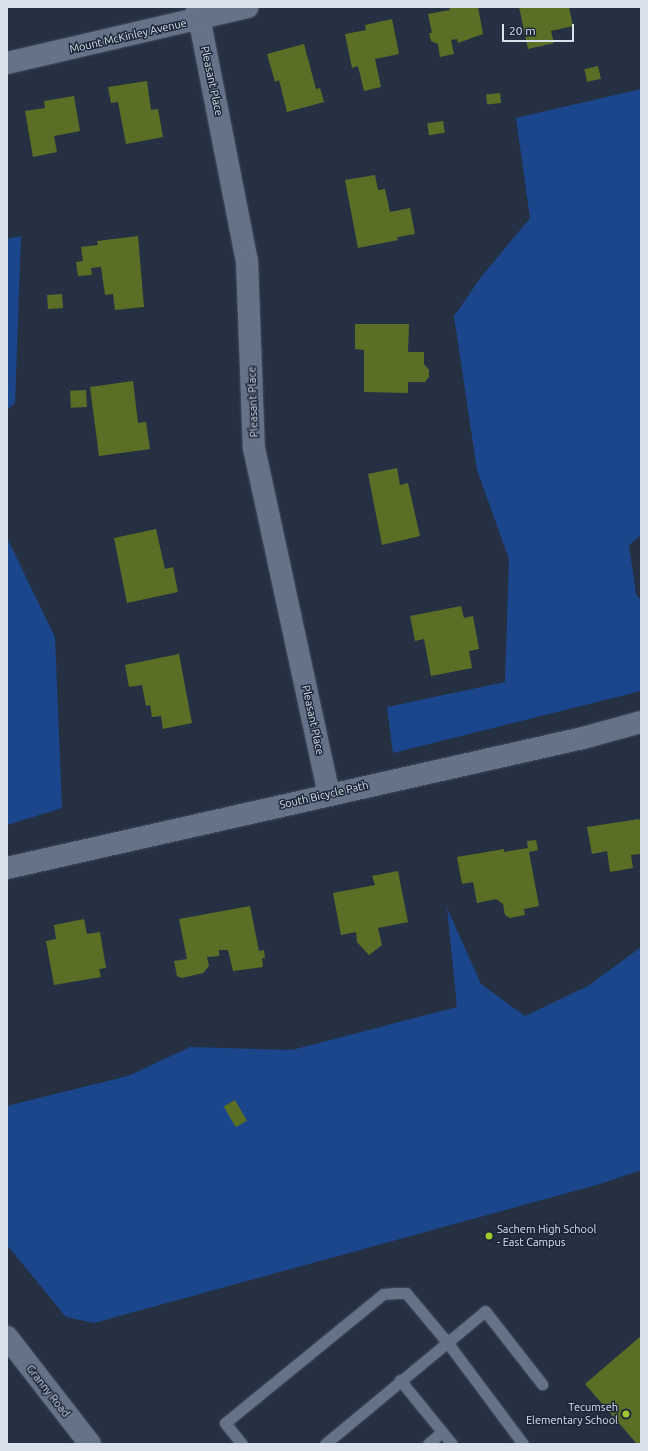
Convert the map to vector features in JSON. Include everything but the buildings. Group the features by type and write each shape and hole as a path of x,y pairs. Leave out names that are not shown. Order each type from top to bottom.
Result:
{"street":[{"name":"Mount McKinley Avenue","path":"7,63 198,13 248,7"},
{"name":"Pleasant Place","path":"198,13 247,261 254,448 329,794"},
{"name":"South Bicycle Path","path":"7,868 329,794 583,738 641,722"},
{"name":"Granny Road","path":"7,1337 90,1444"}],"lane":[{"path":"242,1444 225,1424 383,1294 406,1293 447,1342 523,1444"},
{"path":"325,1444 484,1311 542,1384"},
{"path":"400,1380 452,1444"},
{"path":"428,1444 442,1432"}],"shaded area":[{"path":"641,89 641,535 629,545 636,594 641,601 641,691 393,753 387,707 505,682 509,559 477,470 454,316 482,276 530,218 516,118"},
{"path":"21,236 15,403 7,410 7,239"},
{"path":"7,538 55,637 62,808 7,825"},
{"path":"447,908 481,984 525,1016 588,986 641,947 641,1170 600,1184 94,1323 66,1317 7,1245 7,1106 128,1076 190,1047 292,1050 457,1007"}],"place":[{"name":"Sachem High School - East Campus","path":"489,1236"},
{"name":"Tecumseh Elementary School","path":"626,1414"}]}
